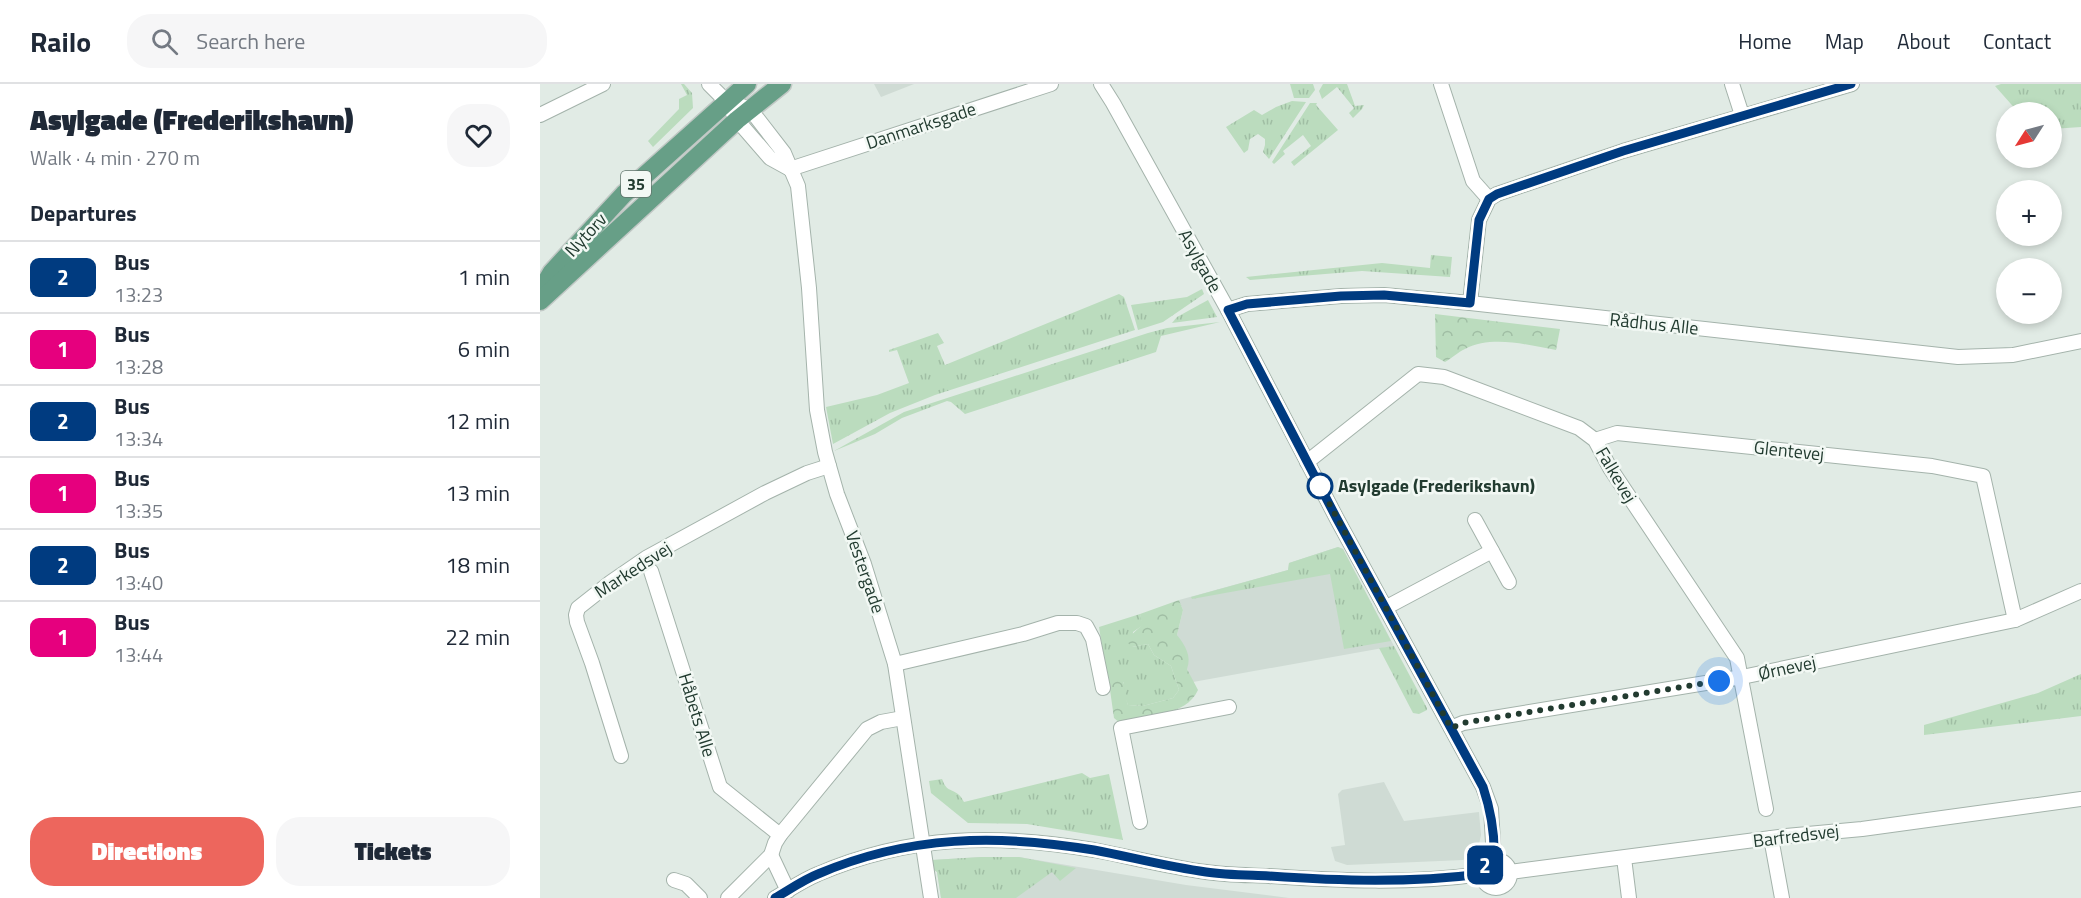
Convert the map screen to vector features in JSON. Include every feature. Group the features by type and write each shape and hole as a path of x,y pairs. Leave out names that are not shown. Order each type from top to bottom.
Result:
{"main road":[{"name":"35","path":"726,101 747,84"},
{"name":"35","path":"743,115 782,84"},
{"name":"Nytorv","path":"557,277 624,194 726,101"},
{"name":"Nytorv","path":"557,277 743,115"},
{"name":"35","path":"540,292 557,277"},
{"name":"35","path":"540,301 557,277"}],"street":[{"path":"540,115 603,84"},
{"path":"709,84 743,115 770,158 790,169"},
{"name":"Danmarksgade","path":"790,169 1051,84"},
{"name":"Asylgade","path":"1101,84 1228,310 1385,608 1483,787 1491,809 1494,859"},
{"path":"1441,84 1473,181 1489,199"},
{"path":"1732,84 1742,115"},
{"path":"1470,303 1479,220 1489,199 1497,194 1521,184 1742,115 1852,84"},
{"name":"Vestergade","path":"790,169 798,186 805,247 817,410 837,494 864,564 895,664 931,898"},
{"name":"Rådhus Alle","path":"1228,310 1247,304 1341,296 1384,295 1958,357 2013,354 2081,341"},
{"name":"Falkevej","path":"1307,462 1419,374 1444,377 1579,428 1595,440 1610,468 1737,658 1766,808"},
{"name":"Glentevej","path":"1595,440 1617,433 1932,466 1983,476 2014,620"},
{"name":"Markedsvej","path":"621,756 577,622 578,608 646,558 765,493 807,473 829,466"},
{"path":"1475,520 1509,582"},
{"path":"1385,608 1492,551"},
{"name":"Håbets Alle","path":"651,571 720,787 780,835"},
{"name":"Ørnevej","path":"1451,728 1463,723 1742,677 2014,620 2081,591"},
{"path":"895,664 1023,634 1058,623 1077,623 1086,626 1093,639 1103,688"},
{"path":"1140,822 1121,728 1229,707"},
{"path":"728,898 771,855 780,835 867,729 878,723 903,718"},
{"name":"Barfredsvej","path":"1510,872 1771,838 1862,829 2081,798"},
{"path":"1771,838 1782,898"},
{"path":"775,898 817,874 892,850 923,843 962,840 1007,839 1094,850 1206,872 1300,879 1392,881 1482,874"},
{"path":"771,855 788,891"},
{"path":"1624,858 1629,898"},
{"path":"1494,859 1507,864 1510,872 1509,881 1499,893 1485,883 1482,874 1486,863 1494,859"},
{"path":"674,880 686,884 700,898"}],"shaded area":[{"path":"874,84 914,84 881,97"},
{"path":"1338,547 1343,549 1394,646 1193,682 1177,635 1183,610 1179,600 1288,570 1289,563"},
{"path":"1384,782 1404,821 1479,812 1481,835 1477,853 1463,860 1347,865 1335,861 1331,847 1345,845 1338,794 1342,790"},
{"path":"1019,857 1186,885 1289,898 941,898 937,872 934,870 932,860"}],"green space":[{"path":"681,84 684,84 692,93 693,108 653,147 648,141 679,109 679,99 687,95"},
{"path":"1290,84 1313,84 1315,90 1309,98 1294,98"},
{"path":"1323,84 1347,84 1355,106 1364,105 1362,109 1353,118 1349,113 1354,108 1337,87 1322,99 1319,91"},
{"path":"2001,84 2081,84 2081,127 2062,128 2062,102 2009,102 1995,86"},
{"path":"1292,101 1306,102 1269,159 1263,152 1265,139 1258,134 1250,139 1248,150 1244,153 1226,127 1254,110 1262,115"},
{"path":"1310,103 1317,103 1316,105 1338,130 1294,166 1291,162 1311,146 1303,135 1283,151 1285,154 1274,164 1272,162"},
{"path":"1431,255 1452,257 1450,277 1362,271 1250,280 1246,277 1382,263 1430,268"},
{"path":"1202,289 1204,294 1163,322 1138,330 1131,305 1187,297"},
{"path":"1119,294 1124,297 1135,330 935,395 890,413 833,444 826,407 877,395 909,383 897,350 889,352 889,350 938,333 944,343 937,346 945,365"},
{"path":"1208,300 1217,317 1172,323 1177,317"},
{"path":"1435,314 1560,329 1556,350 1510,342 1487,343 1465,349 1445,362 1436,357"},
{"path":"1220,322 1161,336 1156,352 965,414 947,401 902,418 875,434 834,451 904,412 1148,333 1167,328"},
{"path":"1338,547 1343,549 1391,641 1344,649 1330,574 1192,599 1191,597 1288,570 1289,563"},
{"path":"1179,600 1183,610 1177,635 1187,651 1189,660 1187,669 1198,690 1192,699 1175,710 1120,723 1114,718 1104,659 1121,676 1128,705 1143,706 1173,698 1179,690 1171,666 1154,655 1148,644 1132,647 1128,643 1128,638 1142,625 1140,614"},
{"path":"1140,614 1143,625 1133,632 1132,647 1148,644 1154,655 1171,666 1179,690 1173,698 1143,706 1128,705 1124,695 1124,683 1104,659 1099,627"},
{"path":"1394,646 1427,708 1419,714 1413,713 1379,648"},
{"path":"2081,674 2081,716 1924,735 1924,725 2038,693"},
{"path":"1082,773 1090,778 1109,774 1123,840 1027,824 968,823 931,793 929,781 942,779 947,788 959,795 964,802"},
{"path":"1019,857 1076,868 1060,881 1052,872 1016,898 941,898 937,872 934,870 932,860"}],"bus line":[{"name":"2","path":"775,898 817,874 858,860 923,843 962,840 1007,839 1094,850 1206,872 1300,879 1392,881 1482,874 1486,863 1494,859 1491,809 1483,787 1337,519 1228,310 1247,304 1341,296 1384,295 1470,303 1479,220 1489,199 1497,194 1623,151 1851,84"}],"place":[{"name":"Asylgade (Frederikshavn)","path":"1320,486"}],"route":[{"path":"1320,486 1317,481 1451,728 1463,723 1719,681"}]}
